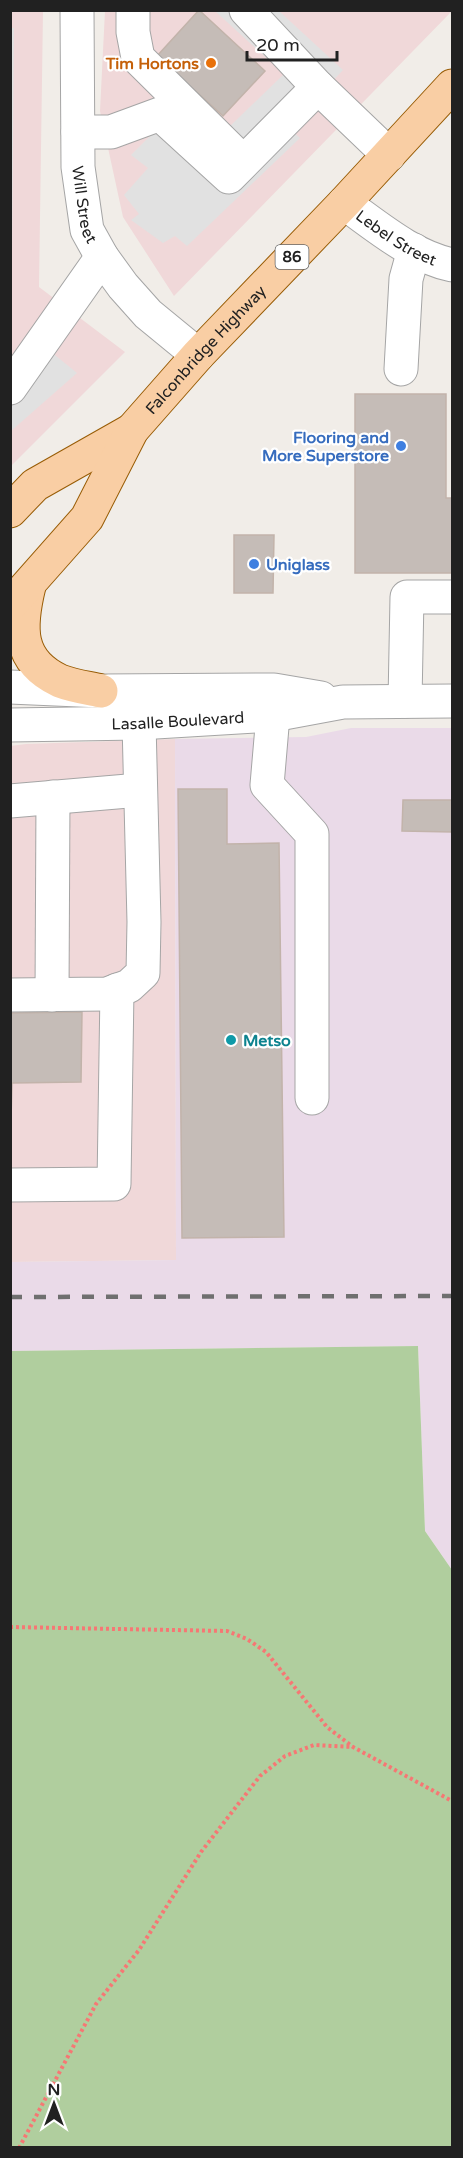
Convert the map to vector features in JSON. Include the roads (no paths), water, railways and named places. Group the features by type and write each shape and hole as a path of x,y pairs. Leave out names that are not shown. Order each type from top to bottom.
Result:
{"main road":[{"name":"Falconbridge Highway","path":"20,596 87,518 132,430 198,355 453,86"},
{"name":"Falconbridge Highway","path":"10,512 35,485 132,430"},
{"path":"20,596 24,639 29,654 39,668 62,681 101,692"}],"street":[{"name":"Will Street","path":"77,10 78,167 87,230 102,257 149,316 198,355"},
{"path":"133,10 132,32 138,58 244,163"},
{"path":"246,10 318,87 389,155"},
{"path":"78,132 111,132 160,114 229,177 318,87"},
{"name":"Lebel Street","path":"344,203 395,239 431,260 453,266"},
{"path":"401,369 406,279 414,250"},
{"path":"13,374 102,257"},
{"path":"405,701 407,597 453,597"},
{"name":"Lasalle Boulevard","path":"10,687 101,692 274,690 343,702"},
{"name":"Lasalle Boulevard","path":"10,725 139,723 273,715 343,702 453,701"},
{"path":"273,715 267,784 312,834 312,1098"},
{"path":"10,995 107,994 129,986 142,973 144,922 139,723"},
{"path":"10,801 140,790"},
{"path":"52,995 53,797"},
{"path":"10,1185 114,1184 117,990"}],"railway":[{"path":"10,1297 452,1296"}],"place":[{"name":"Tim Hortons","path":"211,63"},
{"name":"Flooring and More Superstore","path":"401,446"},
{"name":"Uniglass","path":"254,564"},
{"name":"Metso","path":"231,1040"}]}
